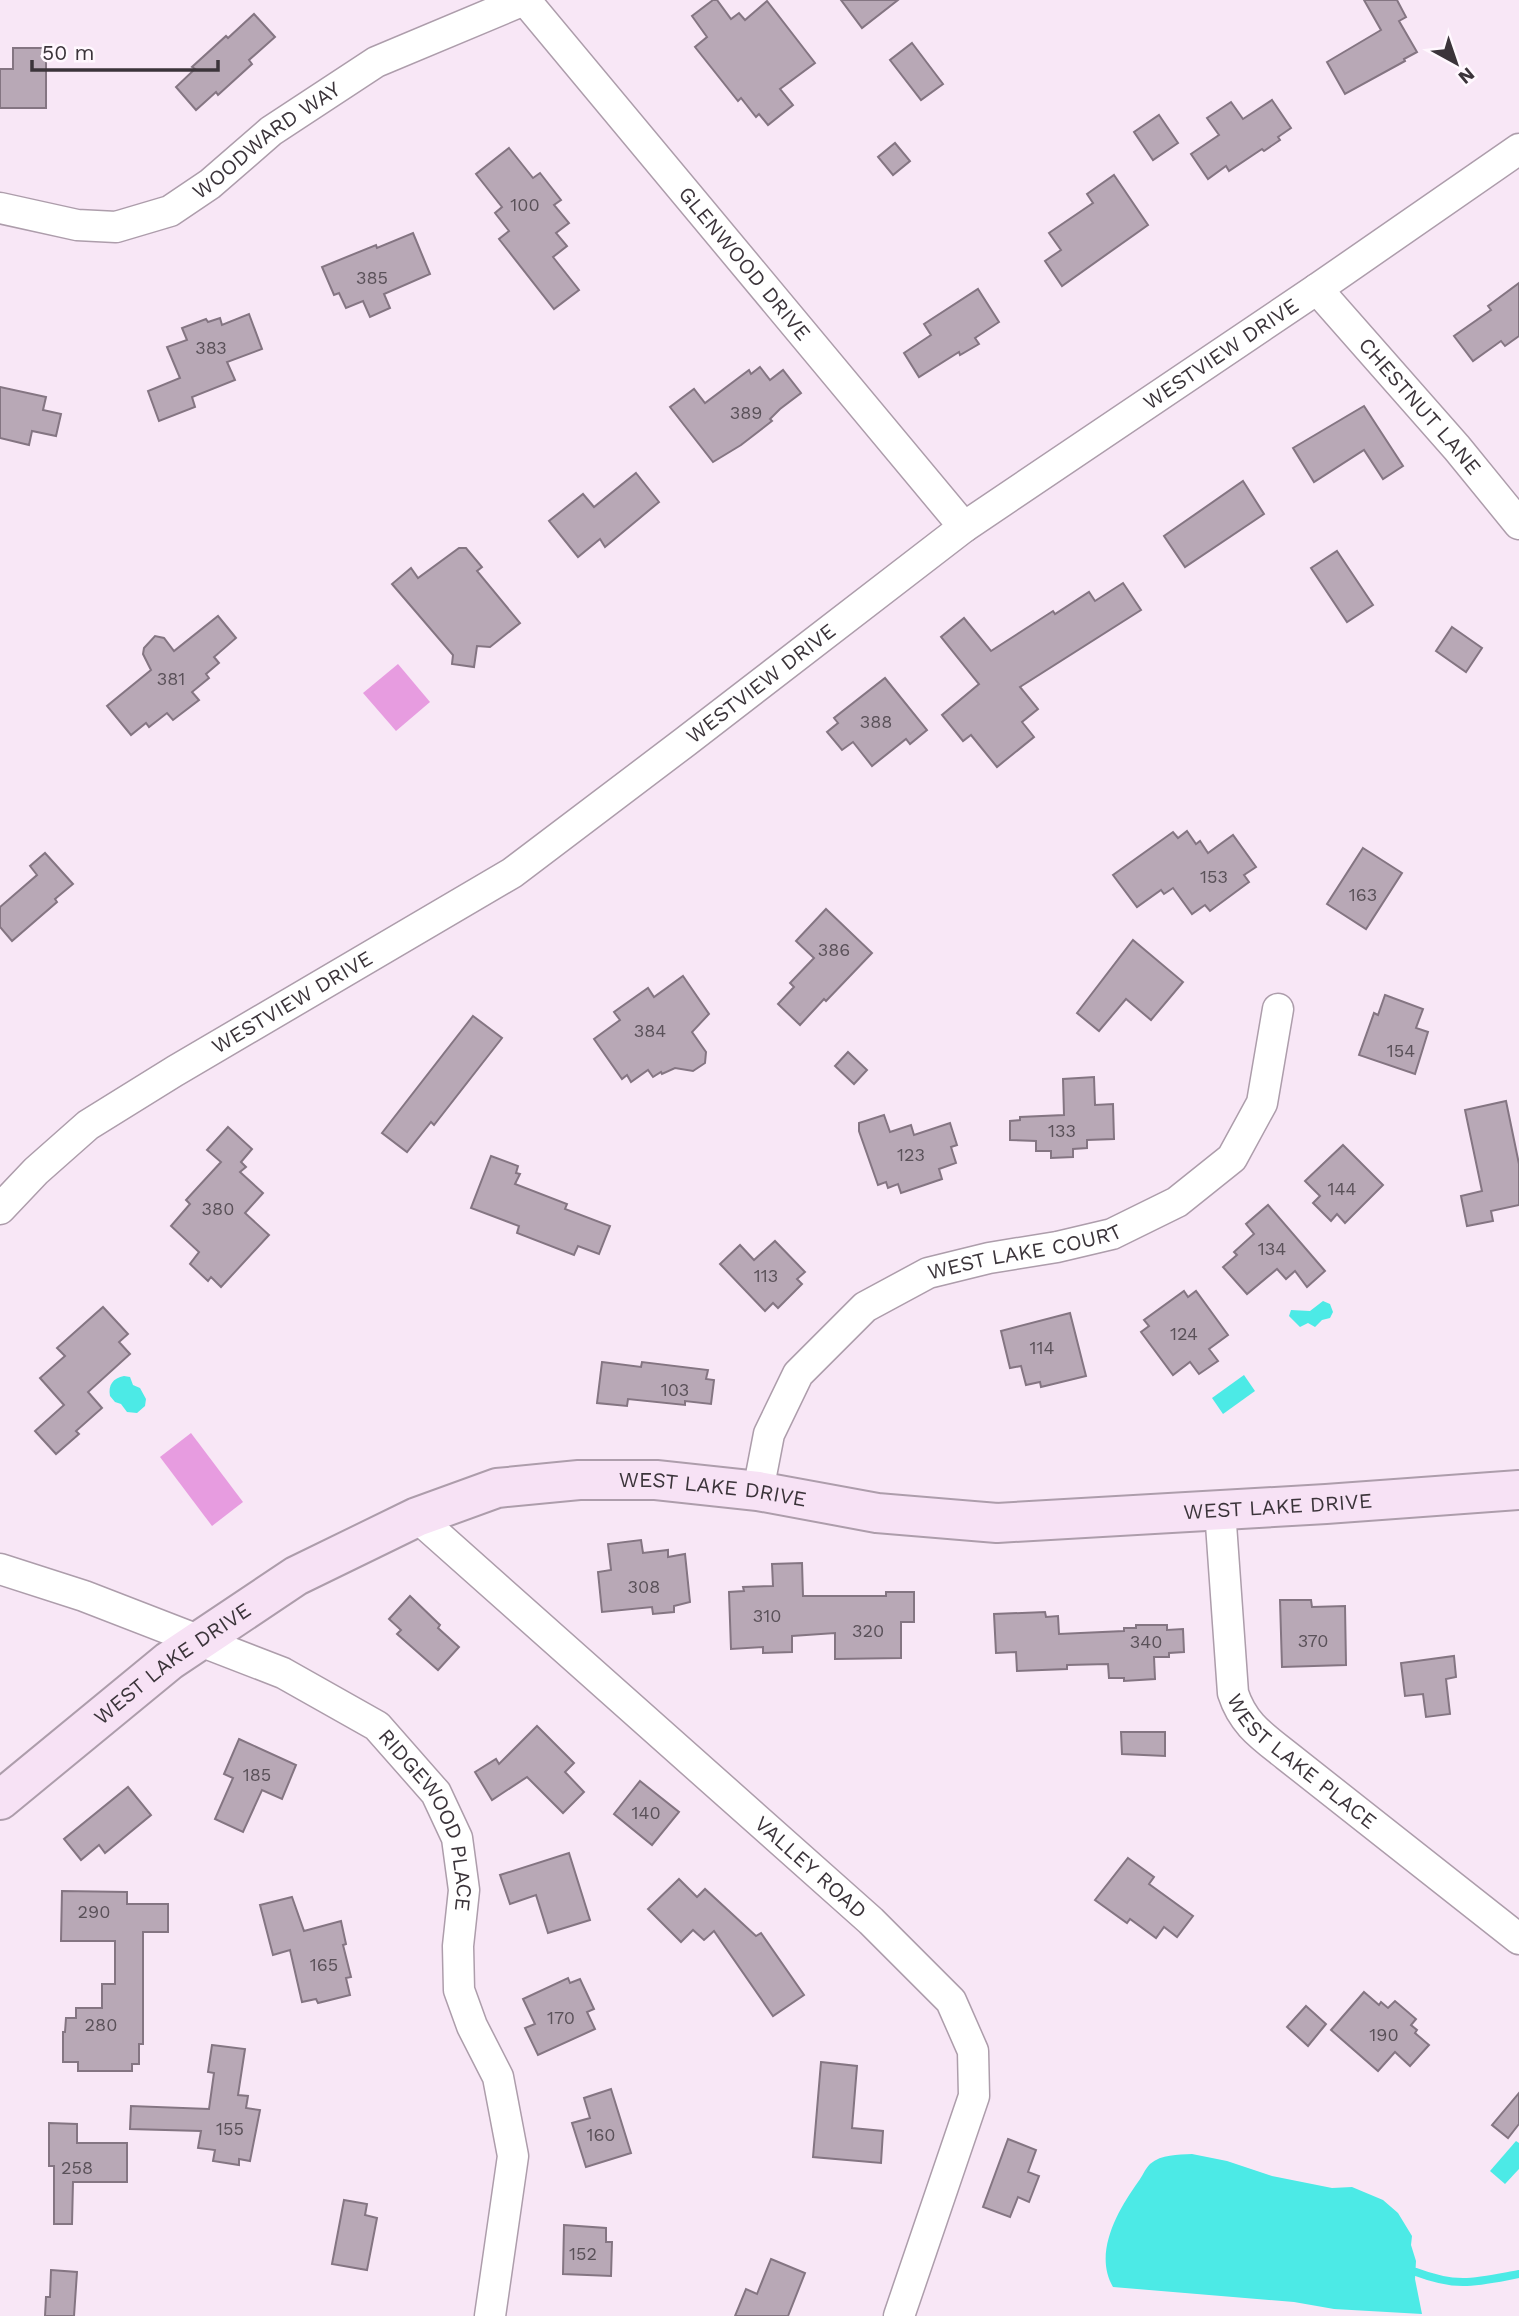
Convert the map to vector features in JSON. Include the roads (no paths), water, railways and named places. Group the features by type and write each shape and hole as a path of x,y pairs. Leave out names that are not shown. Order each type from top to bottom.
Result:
{"main road":[{"name":"WEST LAKE DRIVE","path":"0,1800 198,1640 296,1576 417,1517 497,1488 579,1480 656,1480 758,1491 877,1513 998,1523 1519,1490"}],"street":[{"name":"WOODWARD WAY","path":"0,208 77,225 116,228 170,211 210,184 271,131 376,62 525,0"},
{"name":"GLENWOOD DRIVE","path":"525,0 964,527"},
{"name":"WESTVIEW DRIVE","path":"0,1209 36,1171 88,1125 174,1071 512,873 964,527 1519,149"},
{"name":"CHESTNUT LANE","path":"1317,289 1457,448 1519,524"},
{"name":"WEST LAKE COURT","path":"758,1491 769,1434 797,1374 865,1307 929,1273 989,1258 1057,1247 1112,1234 1177,1202 1232,1158 1262,1103 1278,1009"},
{"name":"WEST LAKE PLACE","path":"1220,1510 1233,1693 1239,1712 1252,1727 1287,1756 1519,1939"},
{"name":"VALLEY ROAD","path":"417,1517 871,1921 951,2001 973,2052 974,2096 899,2316"},
{"name":"RIDGEWOOD PLACE","path":"0,1569 84,1596 283,1674 377,1726 436,1793 457,1838 464,1890 458,1945 459,1990 472,2026 498,2077 513,2156 490,2316"}],"water":[{"path":"1323,1301 1330,1304 1333,1312 1330,1318 1322,1320 1315,1327 1308,1323 1300,1327 1289,1316 1291,1310 1310,1311"},
{"path":"1244,1375 1255,1391 1223,1414 1212,1398"},
{"path":"124,1376 130,1377 133,1385 140,1388 146,1399 145,1406 137,1413 127,1412 110,1396 112,1383"},
{"path":"1516,2141 1519,2143 1519,2169 1505,2184 1490,2171"},
{"path":"1192,2154 1227,2161 1272,2176 1332,2188 1352,2187 1383,2200 1398,2213 1412,2236 1411,2245 1416,2261 1415,2279 1422,2314 1334,2309 1294,2302 1113,2287 1108,2274 1107,2246 1123,2205 1150,2164 1165,2157"}],"waterway":[{"path":"1416,2272 1456,2282 1519,2274"}]}
